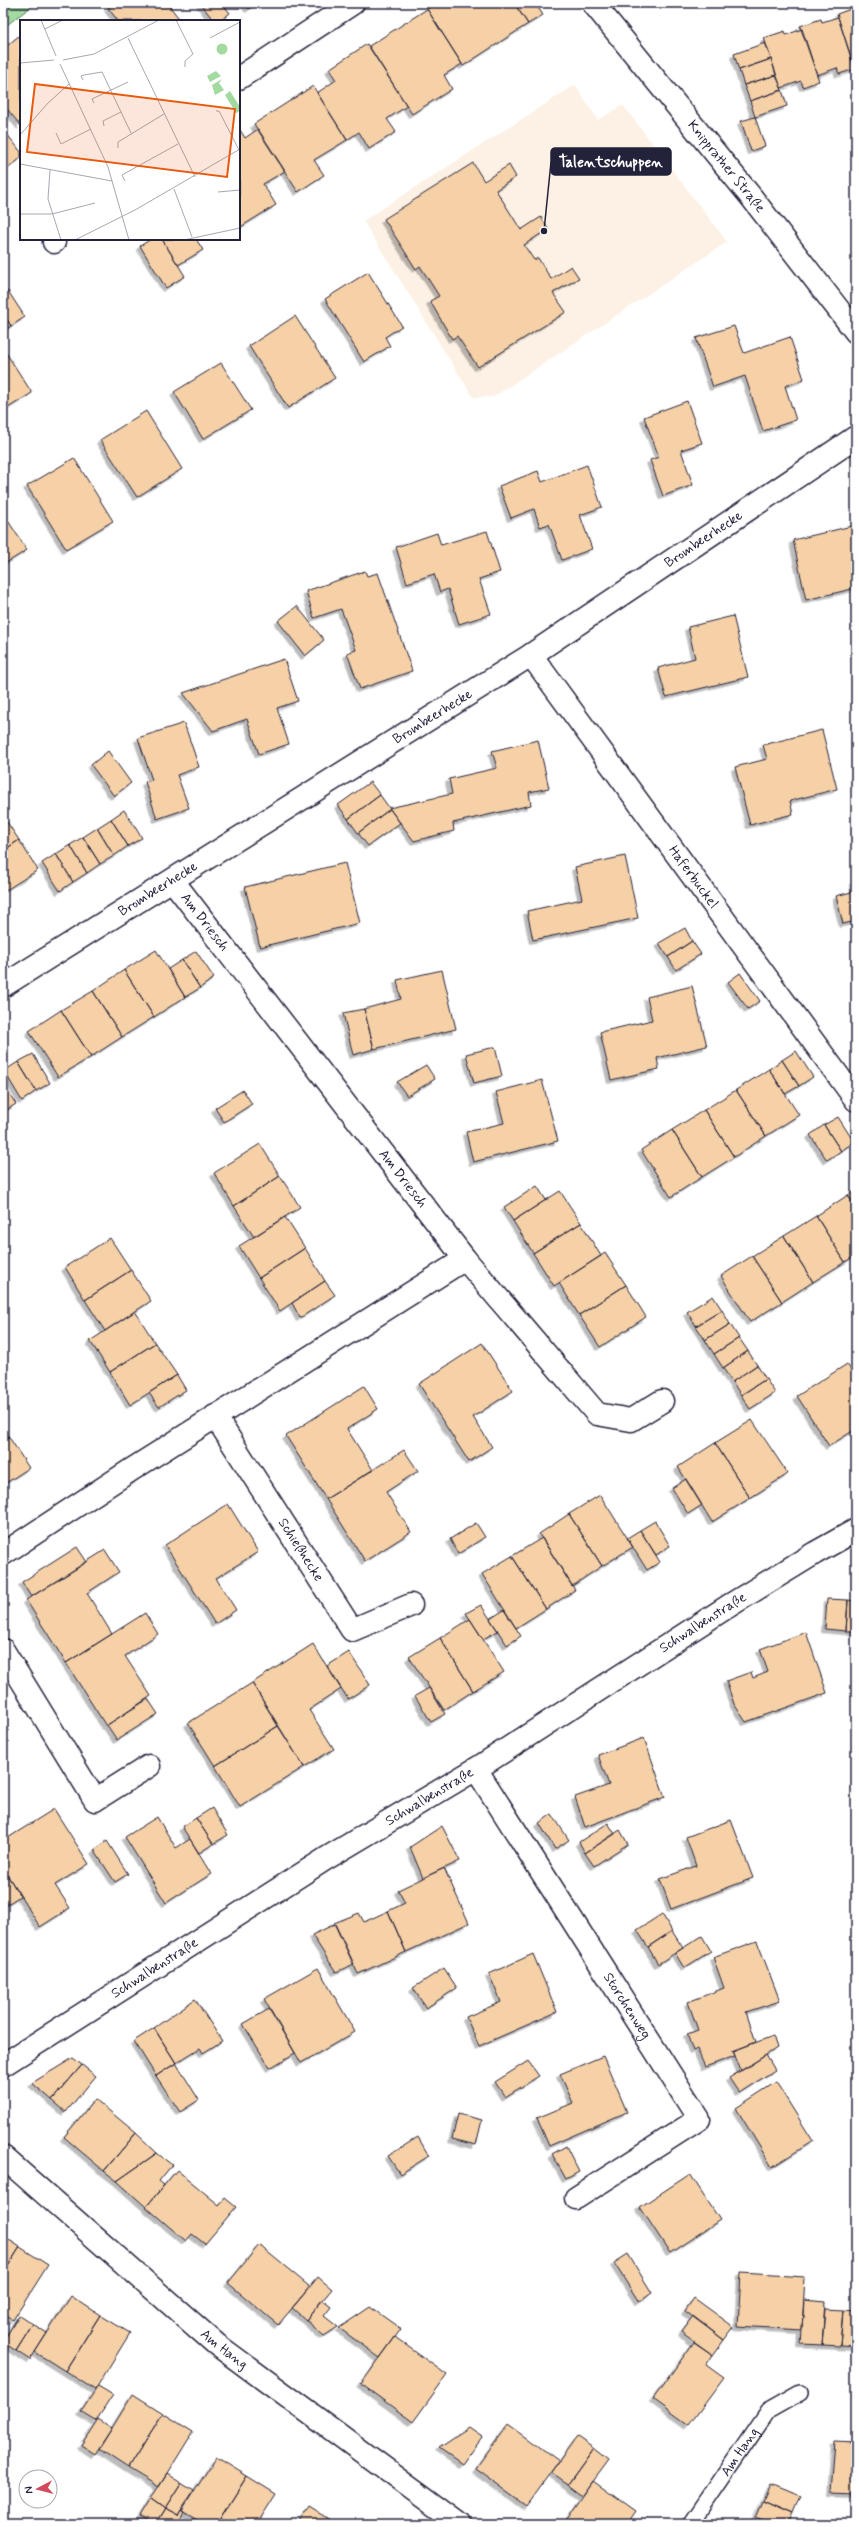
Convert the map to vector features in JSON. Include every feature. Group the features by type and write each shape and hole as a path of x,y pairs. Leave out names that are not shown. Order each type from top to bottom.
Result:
{"street":[{"path":"240,77 353,3"},
{"name":"Knipprather Straße","path":"593,3 752,198 856,332"},
{"name":"Brombeerhecke","path":"3,986 173,881 531,655 856,437"},
{"name":"Haferbuckel","path":"531,655 856,1100"},
{"name":"Am Driesch","path":"173,881 465,1259 596,1414 631,1420 662,1401"},
{"path":"3,1554 215,1416 465,1259"},
{"name":"Schießhecke","path":"215,1416 352,1630 411,1605"},
{"name":"Schwalbenstraße","path":"3,2065 327,1858 476,1769 727,1607 815,1553 856,1530"},
{"path":"3,1650 95,1800 149,1766"},
{"name":"Storchenweg","path":"476,1769 699,2119 576,2198"},
{"name":"Am Hang","path":"3,2157 216,2344 460,2524"}],"lane":[{"name":"Am Hang","path":"692,2524 768,2411 800,2393"}],"shaded area":[{"path":"575,85 598,120 623,105 727,242 493,397 473,397 363,221"}],"green space":[{"path":"3,3 36,3 3,28"}],"building":[{"path":"115,3 167,3 180,20 117,20 108,8"},
{"path":"200,3 222,3 230,13 221,20 213,20"},
{"path":"244,3 257,3 249,9"},
{"path":"437,3 514,3 528,24 463,66 427,9"},
{"path":"514,3 535,3 543,15 528,24"},
{"path":"856,7 856,63 853,64 837,14"},
{"path":"427,9 462,64 444,75 452,89 412,114 369,46"},
{"path":"838,17 855,69 839,74 837,68 817,75 800,26 821,19 822,22"},
{"path":"802,29 819,81 803,87 801,81 781,88 764,38 785,31 786,35"},
{"path":"20,35 20,125 3,104 3,49"},
{"path":"765,43 771,59 739,70 734,54"},
{"path":"367,44 407,106 387,119 396,132 369,149 359,132 347,140 317,93 336,80 329,69"},
{"path":"771,59 776,75 744,85 739,70"},
{"path":"776,75 782,90 750,101 744,85"},
{"path":"313,86 347,140 314,160 324,175 298,192 254,124"},
{"path":"782,90 787,106 755,117 750,101"},
{"path":"755,117 765,146 751,151 741,121"},
{"path":"3,129 20,151 20,159 3,172"},
{"path":"258,129 285,171 263,184 276,205 240,227 240,130 245,138"},
{"path":"473,163 484,181 509,165 516,177 496,190 521,230 541,217 548,229 524,245 534,260 538,258 551,279 571,266 579,278 553,293 566,312 478,367 457,336 452,339 430,301 439,296 420,266 416,269 384,219"},
{"path":"149,240 163,240 185,276 166,288 140,246"},
{"path":"163,240 197,240 203,250 178,265"},
{"path":"368,272 402,326 385,337 390,346 364,362 325,299"},
{"path":"8,291 25,317 11,326 3,313 3,294"},
{"path":"3,313 11,326 3,331"},
{"path":"295,316 335,378 288,408 249,346"},
{"path":"734,326 744,353 790,337 804,379 785,386 796,420 763,431 745,376 713,387 696,338"},
{"path":"3,348 32,393 3,411"},
{"path":"221,363 251,410 203,439 174,392"},
{"path":"687,401 702,443 681,450 693,485 663,496 650,460 659,457 644,417"},
{"path":"146,411 182,469 137,497 100,440"},
{"path":"74,458 113,521 66,549 27,486"},
{"path":"587,465 602,507 580,515 592,549 562,560 549,524 540,527 534,509 511,518 499,486 538,471 542,482"},
{"path":"3,513 27,550 3,565"},
{"path":"856,525 856,588 806,600 793,540"},
{"path":"487,531 500,572 479,579 491,614 459,624 448,589 440,592 434,574 407,583 396,547 437,533 441,545"},
{"path":"365,571 367,576 378,573 412,671 360,689 347,653 356,650 341,609 314,618 306,591"},
{"path":"297,606 324,640 305,656 278,621"},
{"path":"733,616 748,677 666,697 658,668 695,658 688,627"},
{"path":"284,659 298,701 277,708 289,744 259,754 247,719 213,731 183,693"},
{"path":"184,723 199,767 177,775 189,808 157,819 145,782 152,780 138,738"},
{"path":"822,730 837,789 790,801 793,814 750,825 735,767 767,759 763,745"},
{"path":"538,740 549,788 529,792 531,805 453,823 454,831 414,841 389,808 452,794 449,779 497,768 492,751"},
{"path":"108,751 131,783 114,796 91,765"},
{"path":"370,782 380,795 348,819 338,805"},
{"path":"380,795 390,809 358,833 348,819"},
{"path":"390,809 400,823 368,846 358,833"},
{"path":"124,810 142,838 128,846 111,819"},
{"path":"3,816 19,840 3,851"},
{"path":"111,819 128,846 114,856 97,828"},
{"path":"97,828 114,856 100,864 83,837"},
{"path":"83,837 100,864 87,873 70,845"},
{"path":"19,840 38,870 3,892 3,851"},
{"path":"70,845 87,873 73,882 56,854"},
{"path":"56,854 73,882 60,891 42,863"},
{"path":"625,856 638,918 533,940 527,911 582,899 575,867"},
{"path":"345,863 360,923 260,947 245,887"},
{"path":"856,880 856,921 843,924 836,896 855,891 853,881"},
{"path":"685,928 692,941 668,957 659,943"},
{"path":"692,941 701,954 676,970 668,957"},
{"path":"156,950 185,997 154,1017 124,970"},
{"path":"196,951 214,978 200,988 182,960"},
{"path":"182,960 200,988 185,997 168,969"},
{"path":"124,970 154,1017 122,1037 93,991"},
{"path":"442,970 456,1029 374,1049 364,1009 401,999 397,980"},
{"path":"740,973 760,1001 748,1009 728,982"},
{"path":"692,986 707,1046 657,1058 659,1069 611,1080 600,1032 652,1020 647,997"},
{"path":"93,991 122,1037 91,1057 61,1010"},
{"path":"364,1009 374,1049 353,1055 343,1013"},
{"path":"61,1010 91,1057 58,1077 29,1031"},
{"path":"495,1047 502,1076 474,1083 466,1054"},
{"path":"796,1051 813,1077 799,1086 782,1060"},
{"path":"33,1054 50,1083 36,1091 18,1062"},
{"path":"782,1060 799,1086 785,1094 769,1069"},
{"path":"18,1062 36,1091 22,1101 4,1071"},
{"path":"426,1065 435,1079 407,1096 397,1082"},
{"path":"769,1069 799,1115 766,1136 736,1090"},
{"path":"542,1080 558,1141 473,1162 466,1132 504,1123 496,1092"},
{"path":"3,1084 16,1104 3,1112"},
{"path":"243,1090 252,1104 224,1122 215,1108"},
{"path":"736,1090 766,1136 734,1157 704,1110"},
{"path":"704,1110 734,1157 702,1177 672,1130"},
{"path":"838,1117 854,1142 841,1151 824,1125"},
{"path":"824,1125 841,1151 827,1160 810,1135"},
{"path":"672,1130 702,1177 671,1197 641,1150"},
{"path":"260,1144 280,1176 234,1206 214,1173"},
{"path":"280,1176 300,1207 254,1237 234,1206"},
{"path":"537,1186 546,1200 513,1221 504,1207"},
{"path":"856,1190 856,1208 848,1195"},
{"path":"560,1191 581,1223 533,1253 513,1221"},
{"path":"848,1195 856,1208 856,1255 845,1262 816,1216"},
{"path":"816,1216 845,1262 813,1282 784,1236"},
{"path":"285,1217 305,1248 259,1278 239,1246"},
{"path":"581,1223 601,1256 554,1286 533,1253"},
{"path":"784,1236 813,1282 782,1302 752,1256"},
{"path":"110,1238 131,1270 85,1300 65,1267"},
{"path":"305,1248 325,1281 280,1311 259,1278"},
{"path":"605,1253 626,1285 579,1315 559,1283"},
{"path":"752,1256 782,1302 750,1322 721,1276"},
{"path":"131,1270 151,1301 105,1331 85,1300"},
{"path":"325,1281 335,1295 300,1318 292,1303"},
{"path":"626,1285 646,1317 600,1347 579,1315"},
{"path":"713,1296 722,1310 696,1326 687,1312"},
{"path":"722,1310 730,1324 705,1340 696,1326"},
{"path":"135,1311 155,1343 110,1372 90,1341"},
{"path":"730,1324 739,1338 714,1354 705,1340"},
{"path":"739,1338 748,1351 723,1368 714,1354"},
{"path":"155,1343 177,1375 130,1405 110,1372"},
{"path":"482,1343 513,1391 473,1417 492,1447 469,1462 419,1384"},
{"path":"748,1351 757,1365 732,1382 723,1368"},
{"path":"847,1364 856,1378 856,1429 829,1446 797,1396"},
{"path":"757,1365 766,1379 741,1395 732,1382"},
{"path":"177,1375 186,1390 159,1407 149,1393"},
{"path":"766,1379 775,1393 750,1409 741,1395"},
{"path":"364,1386 378,1409 347,1429 373,1470 326,1499 286,1436"},
{"path":"752,1420 788,1474 750,1498 715,1443"},
{"path":"3,1428 9,1437 3,1441"},
{"path":"9,1437 29,1468 3,1485 3,1441"},
{"path":"715,1443 750,1498 712,1522 678,1467"},
{"path":"404,1450 418,1471 386,1492 411,1532 365,1561 326,1499"},
{"path":"686,1479 702,1505 688,1514 672,1488"},
{"path":"600,1495 633,1547 602,1566 569,1514"},
{"path":"228,1504 258,1552 216,1578 236,1610 215,1624 165,1545"},
{"path":"569,1514 602,1566 572,1586 539,1534"},
{"path":"655,1521 670,1546 656,1555 640,1530"},
{"path":"476,1523 485,1537 458,1554 450,1539"},
{"path":"640,1530 660,1562 647,1570 627,1538"},
{"path":"542,1538 575,1590 546,1609 512,1556"},
{"path":"77,1547 87,1562 31,1597 22,1582"},
{"path":"105,1550 119,1572 87,1593 112,1634 66,1663 26,1600"},
{"path":"512,1556 546,1609 516,1628 482,1574"},
{"path":"827,1599 848,1600 846,1631 825,1629"},
{"path":"848,1600 856,1601 856,1631 846,1631"},
{"path":"481,1605 498,1631 483,1639 466,1613"},
{"path":"504,1610 521,1636 507,1645 490,1619"},
{"path":"145,1613 158,1634 125,1656 151,1696 106,1726 66,1663"},
{"path":"470,1619 504,1672 473,1691 440,1638"},
{"path":"806,1632 827,1693 746,1722 734,1704 726,1681 751,1672 753,1678 768,1672 760,1649"},
{"path":"440,1638 473,1691 444,1710 409,1657"},
{"path":"313,1644 341,1689 309,1710 334,1749 304,1767 252,1683"},
{"path":"349,1652 370,1685 348,1699 327,1666"},
{"path":"252,1683 278,1726 215,1766 188,1723"},
{"path":"429,1688 445,1714 431,1722 415,1696"},
{"path":"148,1699 158,1714 117,1740 107,1725"},
{"path":"278,1726 304,1767 240,1807 215,1766"},
{"path":"644,1738 665,1797 585,1827 575,1797 609,1785 598,1755"},
{"path":"212,1808 228,1835 213,1844 196,1818"},
{"path":"54,1809 89,1864 55,1885 70,1908 40,1927 3,1868 3,1841"},
{"path":"552,1814 569,1840 555,1849 539,1823"},
{"path":"157,1817 176,1848 190,1839 211,1874 166,1903 125,1837"},
{"path":"196,1818 213,1844 199,1853 182,1827"},
{"path":"731,1820 753,1878 671,1909 660,1879 696,1866 686,1837"},
{"path":"608,1823 615,1834 585,1853 579,1842"},
{"path":"442,1826 460,1861 423,1878 410,1847"},
{"path":"620,1830 628,1844 594,1866 585,1853"},
{"path":"107,1841 128,1874 115,1882 94,1850"},
{"path":"3,1868 20,1896 3,1907"},
{"path":"444,1868 469,1923 406,1952 388,1911 405,1903 398,1890"},
{"path":"388,1911 406,1952 358,1974 334,1923 359,1913 364,1922"},
{"path":"662,1914 672,1931 648,1947 637,1930"},
{"path":"335,1924 354,1964 336,1972 312,1935"},
{"path":"672,1931 683,1948 658,1964 648,1947"},
{"path":"3,1933 8,1941 3,1944"},
{"path":"702,1936 711,1951 684,1968 675,1953"},
{"path":"757,1941 780,2001 746,2012 756,2042 733,2051 735,2056 705,2067 697,2049 693,2051 687,2034 698,2030 688,2002 724,1988 713,1957"},
{"path":"533,1954 557,2012 479,2046 466,2017 501,2002 489,1974"},
{"path":"318,1968 355,2032 301,2063 264,1999"},
{"path":"444,1968 457,1988 426,2008 413,1988"},
{"path":"195,1999 222,2041 203,2053 200,2048 176,2063 154,2028"},
{"path":"269,2009 295,2053 270,2068 243,2024"},
{"path":"154,2028 176,2063 156,2076 134,2041"},
{"path":"773,2036 777,2048 741,2071 733,2051"},
{"path":"766,2055 775,2070 739,2093 729,2078"},
{"path":"603,2056 627,2112 549,2146 537,2118 573,2103 560,2074"},
{"path":"73,2058 82,2065 52,2100 32,2083"},
{"path":"528,2061 539,2076 505,2097 495,2082"},
{"path":"176,2063 199,2100 180,2112 156,2076"},
{"path":"82,2065 96,2076 66,2112 52,2100"},
{"path":"776,2082 813,2141 772,2167 736,2108"},
{"path":"95,2099 136,2133 104,2171 64,2137"},
{"path":"458,2114 482,2120 476,2145 452,2139"},
{"path":"136,2133 157,2153 117,2181 104,2171"},
{"path":"418,2137 429,2156 400,2174 388,2156"},
{"path":"566,2146 579,2172 566,2179 552,2154"},
{"path":"157,2153 172,2165 159,2181 164,2185 146,2207 117,2181"},
{"path":"177,2170 219,2205 225,2198 236,2207 205,2244 192,2234 186,2241 146,2207"},
{"path":"690,2174 720,2220 670,2253 640,2207"},
{"path":"3,2236 20,2247 3,2274"},
{"path":"259,2245 310,2287 278,2325 228,2283"},
{"path":"20,2247 48,2265 13,2320 3,2314 3,2274"},
{"path":"628,2254 652,2293 639,2302 614,2263"},
{"path":"741,2273 805,2277 802,2330 738,2326"},
{"path":"318,2277 332,2289 306,2320 292,2308"},
{"path":"71,2296 100,2315 65,2371 35,2352"},
{"path":"694,2298 734,2327 724,2340 685,2311"},
{"path":"322,2300 331,2307 324,2316 338,2327 324,2336 306,2320"},
{"path":"804,2300 825,2302 822,2345 801,2344"},
{"path":"370,2307 401,2329 380,2358 339,2328"},
{"path":"825,2309 843,2310 840,2346 822,2345"},
{"path":"843,2310 856,2311 856,2347 840,2346"},
{"path":"19,2315 33,2324 16,2351 3,2342"},
{"path":"100,2315 130,2333 95,2390 65,2371"},
{"path":"693,2316 724,2340 713,2355 681,2332"},
{"path":"33,2324 47,2333 30,2360 16,2351"},
{"path":"395,2337 447,2375 413,2422 361,2384"},
{"path":"694,2342 713,2355 706,2365 724,2378 689,2425 653,2399"},
{"path":"98,2386 113,2395 96,2421 81,2412"},
{"path":"133,2394 163,2413 128,2468 99,2449"},
{"path":"163,2413 193,2432 159,2487 128,2468"},
{"path":"98,2419 112,2428 95,2454 81,2445"},
{"path":"508,2424 559,2461 526,2506 475,2469"},
{"path":"469,2428 482,2437 462,2464 439,2448"},
{"path":"577,2436 594,2448 568,2484 551,2472"},
{"path":"834,2441 856,2442 856,2494 830,2493"},
{"path":"594,2448 609,2460 583,2495 568,2484"},
{"path":"216,2457 247,2476 217,2524 204,2524 182,2511"},
{"path":"167,2474 181,2483 165,2508 151,2498"},
{"path":"247,2476 276,2494 257,2524 217,2524"},
{"path":"593,2481 635,2511 626,2524 568,2524 565,2522"},
{"path":"181,2483 194,2491 178,2515 165,2508"},
{"path":"770,2484 799,2496 792,2513 763,2500"},
{"path":"151,2498 165,2508 155,2524 140,2516"},
{"path":"763,2500 792,2513 787,2524 772,2524 756,2517"},
{"path":"309,2507 327,2518 335,2524 298,2524"},
{"path":"165,2508 178,2515 181,2510 184,2512 176,2524 155,2524"}],"place":[{"name":"Talentschuppen","path":"544,231"}]}
